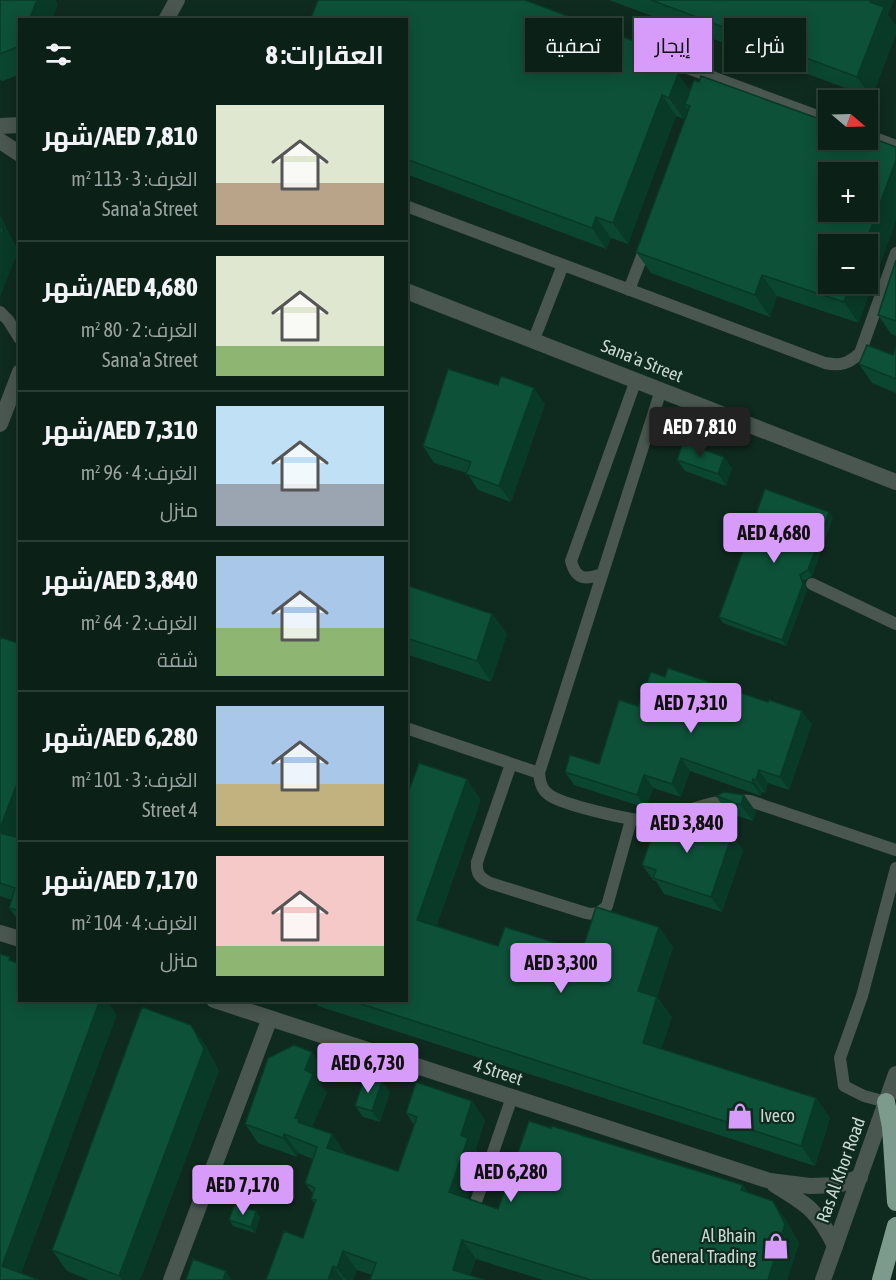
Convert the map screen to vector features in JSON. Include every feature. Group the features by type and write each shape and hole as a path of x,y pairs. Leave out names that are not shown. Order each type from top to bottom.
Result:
{"highway":[{"path":"886,1102 891,1127 896,1202"},
{"path":"881,1280 896,1226"}],"street":[{"path":"167,18 178,0"},
{"path":"177,18 178,0"},
{"path":"0,126 18,125"},
{"path":"0,141 18,153"},
{"name":"Sana'a Street","path":"408,292 896,482"},
{"path":"0,424 18,377"},
{"path":"0,933 18,938"},
{"name":"4 Street","path":"220,1002 770,1181 810,1186 838,1185 860,1177"},
{"path":"171,1280 270,1018"},
{"name":"Ras Al Khor Road","path":"824,1280 896,1074"},
{"name":"4 Street","path":"770,1181 805,1203 823,1223 835,1246"}],"lane":[{"path":"687,72 707,81 818,117"},
{"path":"878,139 896,146"},
{"path":"408,207 838,366 850,362 860,353 896,253"},
{"path":"629,290 653,226"},
{"path":"534,339 563,266"},
{"path":"0,312 18,336"},
{"path":"602,574 591,578 581,577 573,571 571,561 636,380"},
{"path":"661,390 539,773 541,785 549,795 560,800 631,819 660,818 719,800 735,799 766,805 896,850"},
{"path":"812,584 896,624"},
{"path":"408,729 539,773"},
{"path":"511,764 477,862 476,871 481,879 586,914 593,915 601,912 607,906 631,819"},
{"path":"886,1102 864,1096 844,1086 840,1058 862,996 896,868"},
{"path":"477,1199 512,1097"}],"building":[{"path":"0,0 37,0 30,18 18,18 18,47 0,54"},
{"path":"318,0 525,0 573,18 525,18 525,72 622,72 622,36 634,41 634,72 678,74 669,98 662,95 613,223 596,217 592,228 408,160 408,18 311,18"},
{"path":"651,0 871,0 870,2 884,7 857,77 806,58 806,18 724,18 724,27 712,23 712,18 699,18"},
{"path":"701,76 818,118 818,150 878,150 878,140 896,147 896,160 878,209 878,162 818,162 818,222 873,222 869,234 818,234 818,293 762,275 755,295 636,252 690,106 685,104 694,80 699,82"},
{"path":"896,260 896,321 878,315"},
{"path":"820,294 847,294 844,302"},
{"path":"867,345 893,355 896,347 896,379 859,364"},
{"path":"448,369 498,385 501,376 534,388 499,486 466,474 471,462 423,446"},
{"path":"683,442 724,457 718,474 677,460"},
{"path":"765,489 829,512 808,570 800,575 803,584 782,640 719,617"},
{"path":"408,586 492,614 477,661 408,639"},
{"path":"0,637 18,643 18,781 0,828"},
{"path":"668,668 768,702 769,700 802,711 780,777 759,770 756,780 753,779 752,783 681,758 672,784 644,775 637,795 565,772 570,755 599,764 619,700 638,706 651,672 665,677"},
{"path":"419,763 467,779 417,920 498,946 505,927 582,951 596,907 659,927 638,991 657,997 643,1043 816,1098 801,1146 355,1002 408,1002 408,793"},
{"path":"724,792 744,795 741,805 716,796"},
{"path":"660,812 732,835 711,897 653,878 656,870 642,865"},
{"path":"0,833 18,838 18,910 9,908 15,888 0,883"},
{"path":"0,954 10,957 9,960 18,963 18,1002 99,1002 2,1266 39,1280 0,1280"},
{"path":"142,1007 191,1025 204,1049 119,1276 52,1250"},
{"path":"294,1045 312,1052 305,1070 313,1074 295,1118 299,1119 298,1122 332,1134 327,1148 398,1171 417,1117 406,1113 416,1082 472,1101 461,1135 468,1138 449,1192 498,1209 529,1121 551,1128 552,1126 743,1185 741,1190 773,1201 785,1224 768,1280 591,1280 462,1240 453,1270 485,1280 370,1280 376,1263 343,1251 337,1268 333,1266 328,1280 266,1280 284,1231 303,1238 316,1200 311,1199 315,1188 305,1183 317,1147 284,1134 283,1138 245,1124 268,1058"},
{"path":"365,1076 382,1081 372,1111 355,1106"},
{"path":"234,1205 256,1211 251,1227 229,1220"},
{"path":"193,1259 226,1271 223,1280 186,1280"}],"place":[{"name":"Iveco","path":"740,1116"},
{"name":"Al Bhain General Trading","path":"776,1246"}]}
